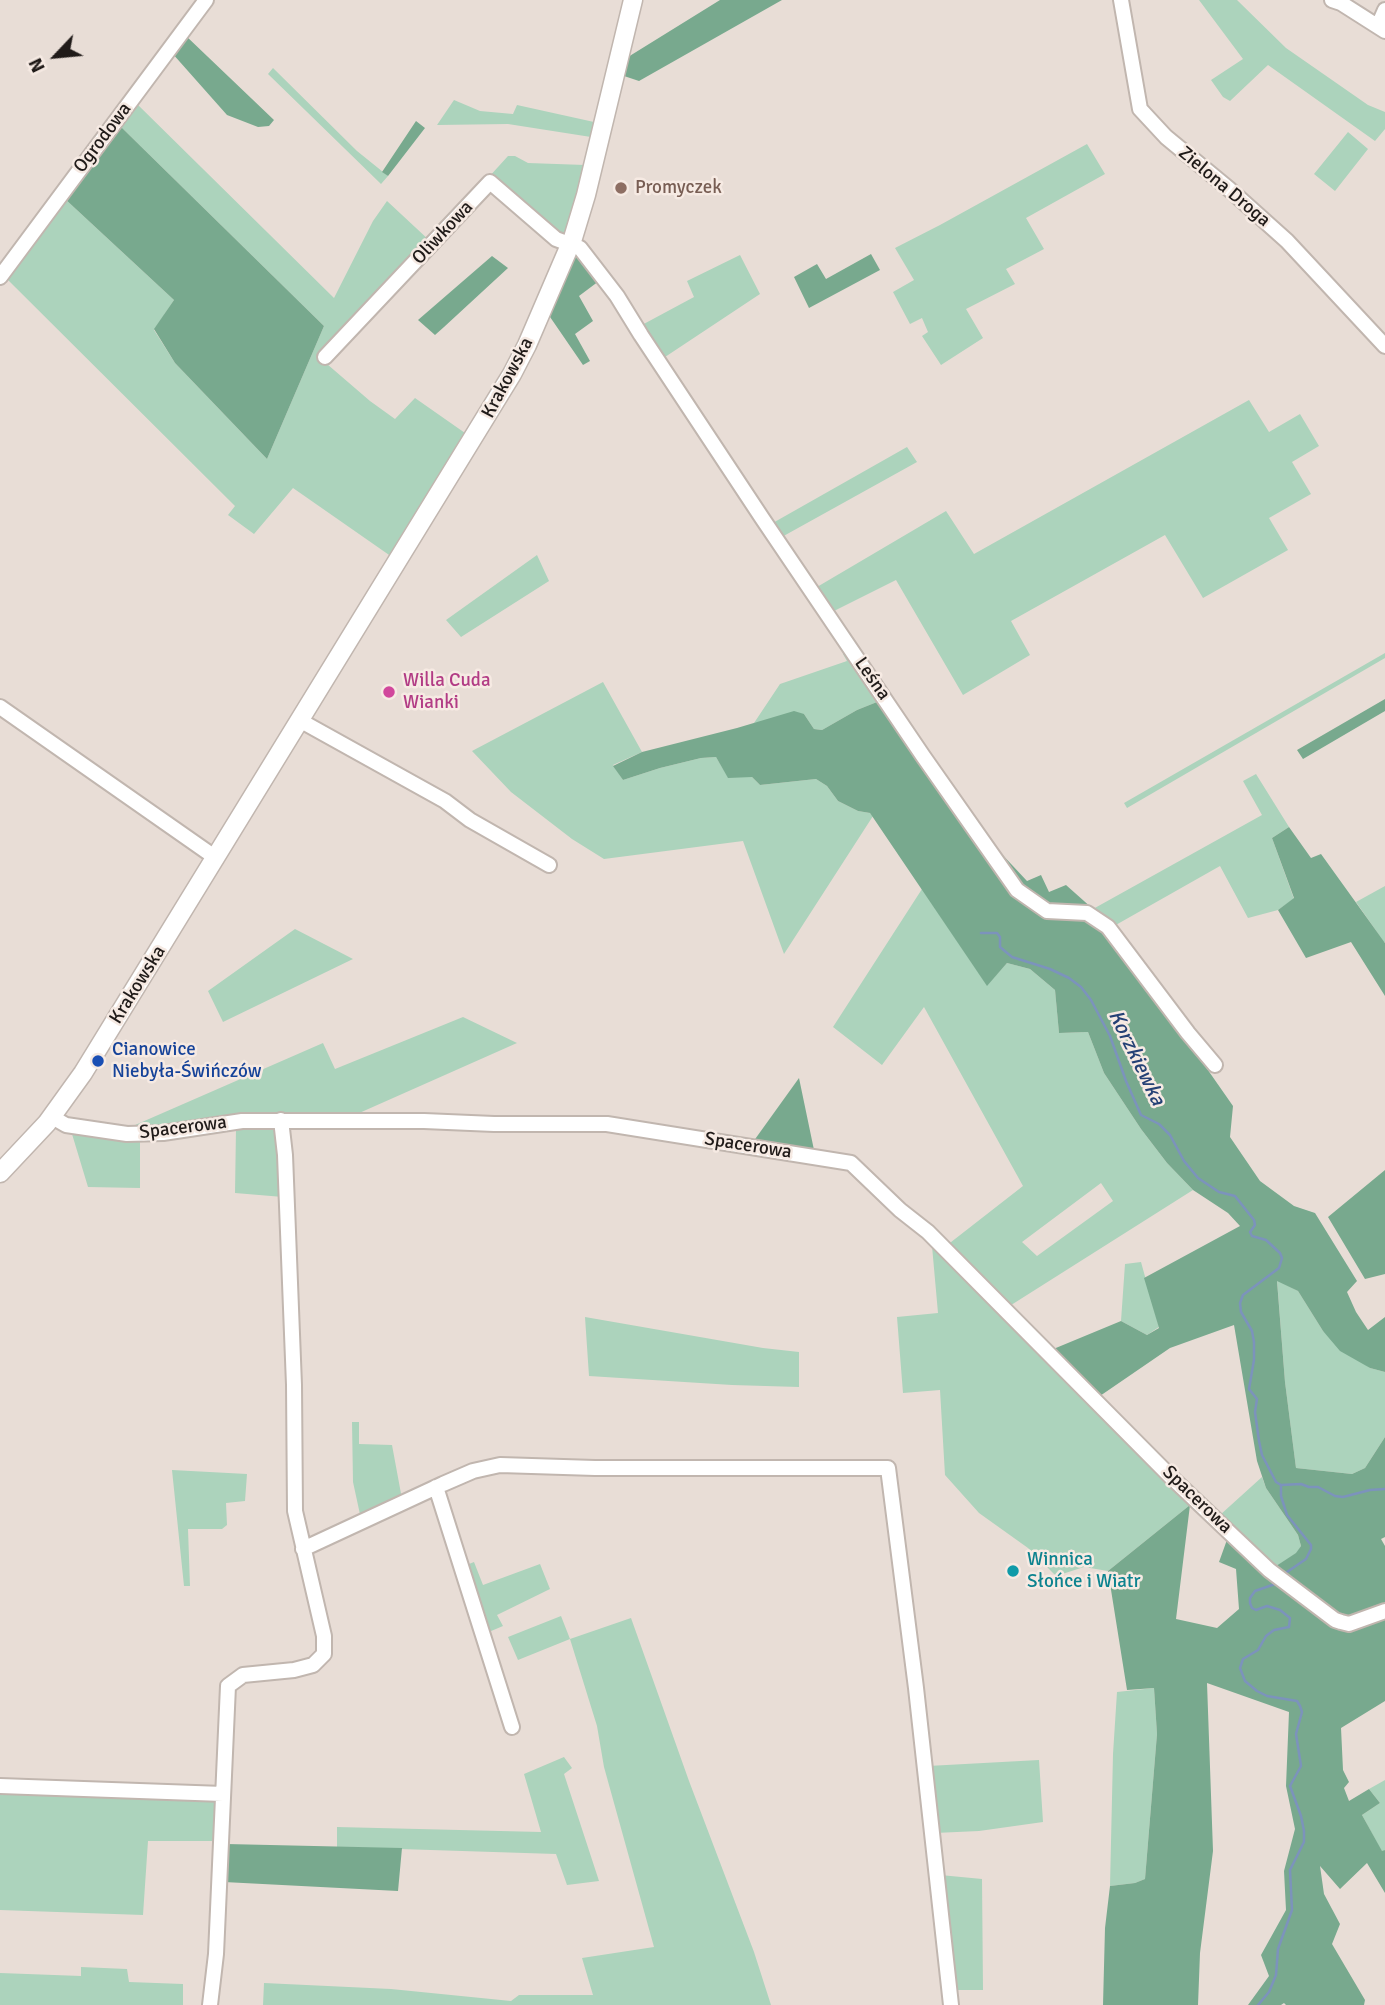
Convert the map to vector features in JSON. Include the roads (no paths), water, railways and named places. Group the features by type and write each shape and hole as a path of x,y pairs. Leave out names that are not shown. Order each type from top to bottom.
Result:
{"main road":[{"name":"Krakowska","path":"0,1173 52,1117 83,1073 503,391 527,345 570,245 586,195 633,0"}],"street":[{"name":"Ogrodowa","path":"0,277 206,0"},
{"name":"Zielona Droga","path":"1121,0 1140,109 1166,137 1287,240 1385,346"},
{"path":"1332,0 1381,29 1385,10"},
{"name":"Oliwkowa","path":"325,357 490,182 556,239 570,245"},
{"name":"Leśna","path":"570,245 580,248 617,296 749,498 1017,890 1047,911 1087,913 1108,927 1215,1065"},
{"path":"0,707 216,858"},
{"path":"300,721 445,801 470,820 549,865"},
{"name":"Spacerowa","path":"52,1117 66,1125 127,1134 163,1133 242,1121 281,1120 607,1124 852,1163 900,1210 928,1232 1171,1477 1262,1563 1335,1620 1349,1624 1385,1611"},
{"path":"210,2005 216,1954 228,1686 243,1675 294,1670 313,1665 324,1654 324,1636 295,1511 294,1385 285,1155 281,1120"},
{"path":"303,1549 473,1471 500,1465 595,1468 888,1468 916,1688 951,2005"},
{"path":"436,1487 512,1727"},
{"path":"0,1786 223,1794"}],"waterway":[{"name":"Korzkiewka","path":"981,933 997,933 1000,947 1012,957 1050,969 1081,987 1110,1036 1141,1115 1159,1124 1170,1135 1184,1161 1198,1178 1219,1192 1235,1196 1254,1220 1255,1225 1250,1232 1252,1236 1266,1240 1280,1253 1282,1258 1279,1268 1243,1295 1240,1303 1254,1342 1249,1389 1257,1399 1255,1412 1259,1441 1262,1455 1276,1482 1281,1485 1318,1487 1343,1497 1385,1489"},
{"path":"1281,1485 1281,1496 1287,1515 1311,1545 1306,1559 1287,1572"},
{"path":"1258,2005 1269,1992 1276,1975 1278,1949 1292,1910 1290,1870 1304,1842 1301,1816 1290,1786 1301,1766 1296,1734 1302,1712 1300,1706 1297,1701 1267,1696 1257,1691 1245,1681 1240,1668 1243,1659 1258,1650 1266,1636 1274,1630 1289,1627 1290,1618 1280,1610 1267,1606 1256,1610 1250,1603 1255,1591 1275,1584"}],"place":[{"name":"Promyczek","path":"621,188"},
{"name":"Willa Cuda Wianki","path":"389,692"},
{"name":"Cianowice Niebyła-Świńczów","path":"98,1061"},
{"name":"Winnica Słońce i Wiatr","path":"1013,1571"}]}
